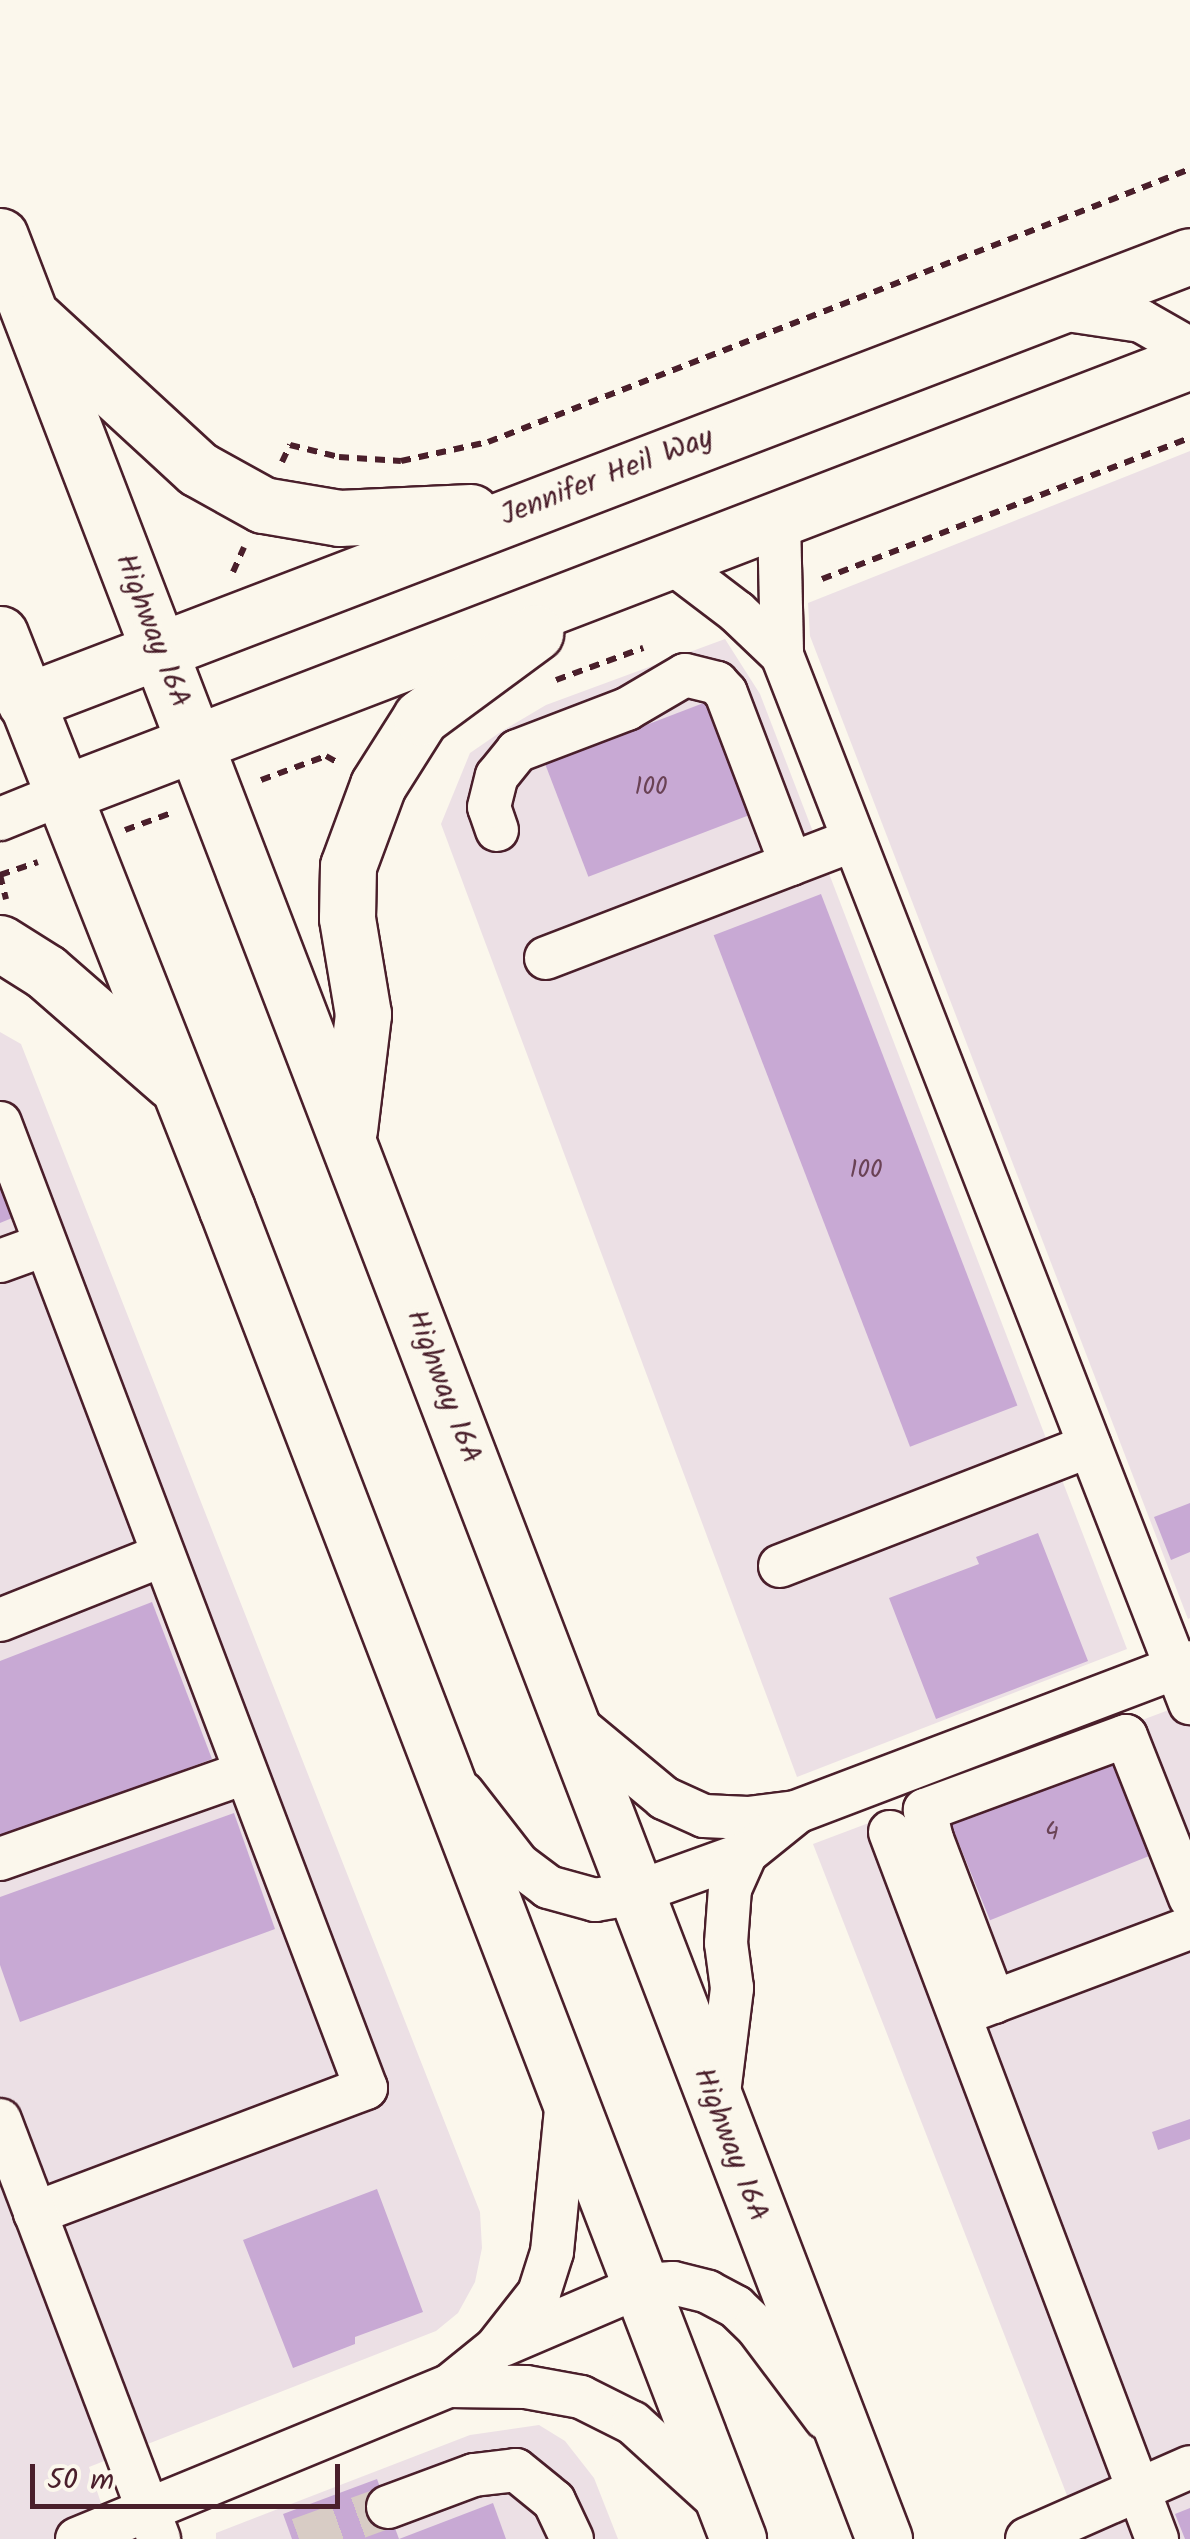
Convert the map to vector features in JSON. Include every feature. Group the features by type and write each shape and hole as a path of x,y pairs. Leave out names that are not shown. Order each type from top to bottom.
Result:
{"main road":[{"name":"Highway 16A","path":"0,236 348,1138 716,2112 884,2539"},
{"name":"Jennifer Heil Way","path":"13,707 1048,307 1190,256"},
{"path":"30,314 198,469 264,505 339,518 531,507"},
{"path":"62,794 1190,362"},
{"path":"348,1138 363,1014 347,918 348,866 378,785 421,718 593,591"},
{"path":"0,634 13,707 62,794 180,1089 732,2523"},
{"path":"0,943 46,972 180,1089"}],"street":[{"path":"1048,307 1141,322 1190,349"},
{"path":"569,1718 664,1798 704,1816 748,1818 796,1812 1186,1677 1090,1446 782,655 779,519"},
{"path":"670,561 737,612 782,655"},
{"path":"497,830 489,807 497,776 518,751 627,709 685,675 717,683 726,694 791,864"},
{"path":"0,819 62,794"},
{"path":"546,958 853,840"},
{"path":"0,1123 366,2088 35,2213"},
{"path":"0,1261 44,1245"},
{"path":"780,1566 1090,1446"},
{"path":"0,1620 163,1556"},
{"path":"1157,2539 977,2009 925,1810 1126,1736 1190,1898"},
{"path":"442,1765 518,1864 548,1887 595,1900 634,1893 746,1853 796,1812"},
{"path":"0,1859 244,1773"},
{"path":"890,1832 977,2009"},
{"path":"716,2112 732,1988 726,1943 730,1889 746,1853"},
{"path":"977,2009 1190,1928"},
{"path":"77,2539 154,2525 449,2386 496,2348 539,2293 552,2252 568,2093"},
{"path":"0,2120 154,2525"},
{"path":"496,2348 643,2285 673,2283 708,2292 736,2307 756,2326 850,2450"},
{"path":"449,2386 526,2386 581,2397 634,2423 732,2523"},
{"path":"1026,2539 1190,2467"},
{"path":"388,2507 474,2476 516,2470 554,2501 572,2539"}],"path":[{"path":"232,573 290,445 339,458 401,460 488,442 1190,169"},
{"path":"808,585 1190,438"}],"shaded area":[{"path":"1190,451 1188,1619 810,636 808,603"},
{"path":"725,639 760,694 1127,1649 797,1777 441,824 470,753 502,731 546,705"},
{"path":"0,1032 21,1044 480,2212 482,2248 475,2282 458,2313 436,2331 89,2467 113,2539 0,2539"},
{"path":"1190,1702 1190,2539 1084,2539 813,1844"},
{"path":"539,2425 565,2441 594,2478 618,2539 216,2539 216,2533 470,2435"}],"building":[{"path":"714,699 757,812 588,877 545,764"},
{"path":"821,894 1017,1406 910,1447 714,935"},
{"path":"0,1188 12,1218 0,1223"},
{"path":"1190,1503 1190,1552 1171,1560 1154,1517"},
{"path":"1038,1533 1088,1661 936,1719 889,1598 979,1564 976,1557"},
{"path":"152,1602 212,1759 0,1839 0,1661"},
{"path":"1114,1744 1158,1852 990,1920 946,1812"},
{"path":"234,1813 275,1929 20,2022 0,1965 0,1897"},
{"path":"1190,2119 1190,2139 1158,2150 1152,2132"},
{"path":"377,2189 423,2312 355,2337 355,2344 293,2368 243,2240"},
{"path":"377,2479 399,2539 292,2539 283,2514"},
{"path":"493,2503 506,2539 399,2539"},
{"path":"1190,2508 1190,2539 1185,2539 1175,2514"}],"tunnel":[{"path":"299,2539 388,2507"}]}
